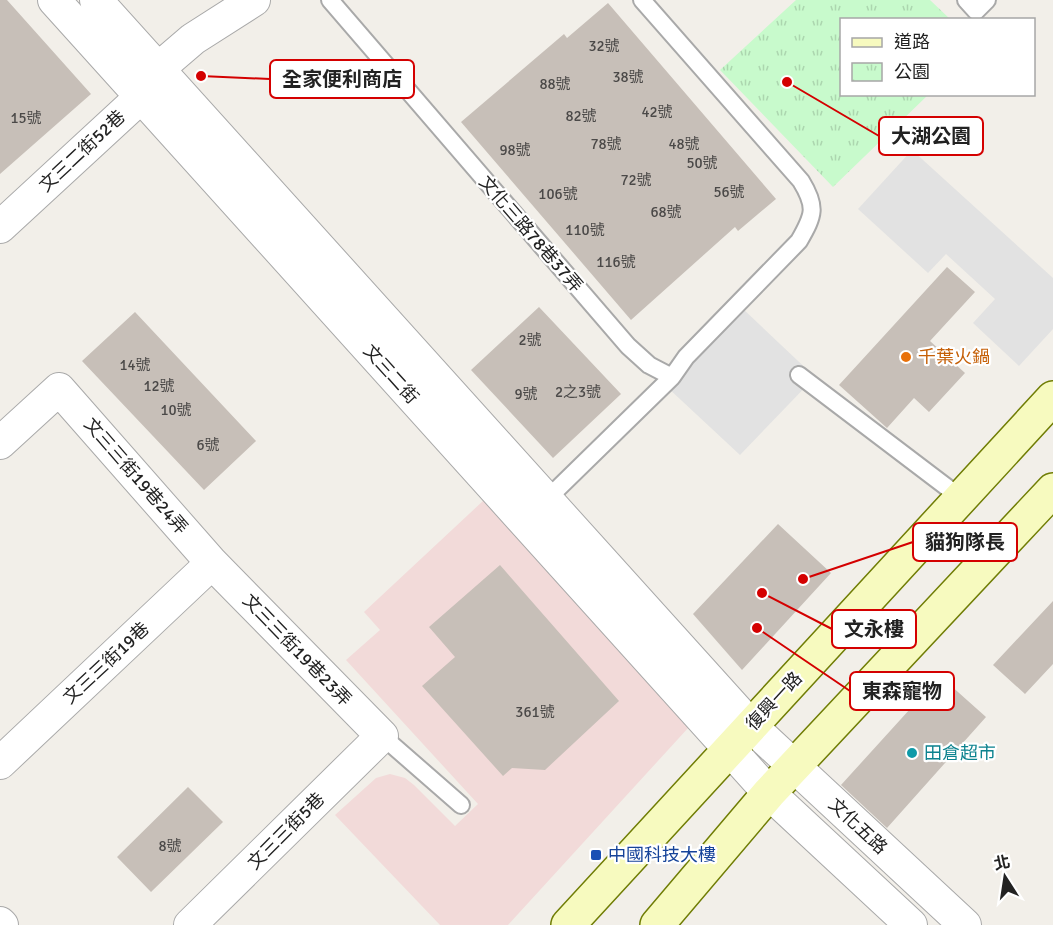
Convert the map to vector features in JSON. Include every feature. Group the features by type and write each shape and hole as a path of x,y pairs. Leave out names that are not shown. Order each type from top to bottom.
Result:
{"main road":[{"name":"復興一路","path":"568,925 1053,398"},
{"path":"657,925 769,793 1053,490"}],"street":[{"name":"文三二街","path":"54,0 729,749"},
{"name":"文三二街","path":"96,0 751,726"},
{"name":"文三二街52巷","path":"0,227 141,97 158,69 193,39 254,0"},
{"name":"文三三街19巷24弄","path":"0,443 59,389 212,563"},
{"name":"文三三街19巷23弄","path":"212,563 382,736"},
{"name":"文三三街19巷","path":"0,763 212,563"},
{"name":"文化五路","path":"751,726 965,925"},
{"name":"文三三街5巷","path":"190,925 382,736"},
{"name":"文化五路","path":"729,749 769,793 911,925"}],"lane":[{"name":"文化三路78巷37弄","path":"330,0 628,346 650,365 672,377"},
{"path":"524,522 672,377 686,357 800,241 812,219 811,198 801,181 642,0"},
{"path":"966,0 976,11 987,0"},
{"path":"799,375 961,498"},
{"path":"382,736 461,805"}],"shaded area":[{"path":"912,150 1053,278 1053,329 1019,366 973,323 995,299 946,254 928,273 858,209"},
{"path":"742,308 815,377 740,455 667,387"},
{"name":"中國科技大樓","path":"484,500 689,727 508,925 440,925 335,815 376,778 390,774 405,778 414,785 455,826 478,804 346,660 380,630 364,612"}],"green space":[{"path":"796,0 930,0 949,18 840,18 840,96 927,96 833,187 720,70"}],"building":[{"path":"0,0 7,0 91,94 0,174"},
{"path":"608,3 776,199 738,231 735,227 631,320 461,122 564,34 567,38"},
{"name":"千葉火鍋","path":"947,267 975,292 930,341 965,373 929,412 914,398 887,428 839,385"},
{"path":"539,307 621,394 553,458 471,370"},
{"path":"135,312 256,441 204,490 82,361"},
{"path":"778,524 831,573 742,670 693,614"},
{"path":"500,565 619,701 545,770 512,768 503,776 422,686 455,657 429,627"},
{"path":"1053,601 1053,664 1025,694 993,665"},
{"name":"田倉超市","path":"940,676 986,717 887,828 841,785"},
{"path":"188,787 223,822 151,892 117,857"}],"place":[{"name":"全家便利商店","path":"201,76"},
{"name":"大湖公園","path":"787,82"},
{"name":"千葉火鍋","path":"906,357"},
{"name":"貓狗隊長","path":"803,579"},
{"name":"文永樓","path":"762,593"},
{"name":"東森寵物","path":"757,628"},
{"name":"田倉超市","path":"912,753"},
{"name":"中國科技大樓","path":"596,855"}]}
